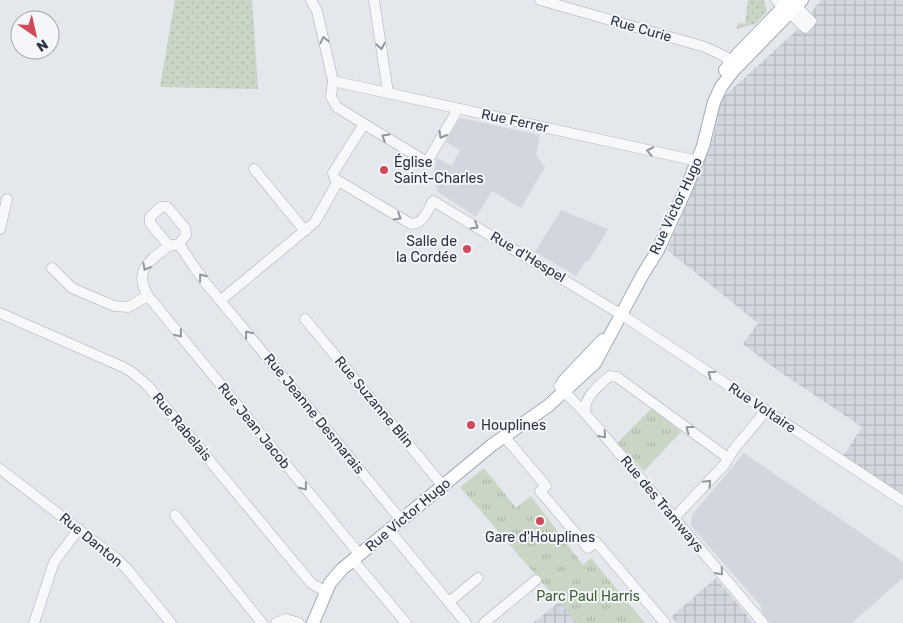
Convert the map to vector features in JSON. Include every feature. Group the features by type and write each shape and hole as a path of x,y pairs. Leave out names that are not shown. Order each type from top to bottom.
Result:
{"main road":[{"name":"Rue Victor Hugo","path":"313,623 326,592 337,574 522,423 540,402 562,389 614,327 642,274 658,250 698,161 712,107 721,87 735,64 790,3"}],"street":[{"path":"311,0 317,12 333,81 332,97 337,107 427,162 458,109"},
{"path":"374,0 388,92"},
{"name":"Rue Curie","path":"540,0 705,47 735,64"},
{"name":"Rue Ferrer","path":"333,81 698,161"},
{"path":"224,304 317,221 338,181 335,179 334,173 364,124"},
{"path":"254,169 305,231"},
{"name":"Rue d'Hespel","path":"338,181 411,224 421,220 433,201 622,315"},
{"path":"0,229 7,199"},
{"name":"Rue Jeanne Desmarais","path":"148,296 142,286 143,271 150,260 174,245 190,261 402,520"},
{"path":"52,268 72,288 114,306 128,307 148,296"},
{"name":"Rue Jean Jacob","path":"148,296 357,557 406,623"},
{"name":"Rue Rabelais","path":"0,312 123,367 139,378 148,386 311,582 326,592"},
{"name":"Rue Voltaire","path":"622,315 903,501"},
{"name":"Rue Suzanne Blin","path":"305,319 443,486"},
{"path":"585,413 584,405 589,397 610,376 617,377 728,458"},
{"name":"Rue des Tramways","path":"562,389 585,413 763,623"},
{"path":"674,518 724,465 766,411"},
{"path":"504,436 546,486 540,491 588,548 596,542 665,623"},
{"name":"Rue Danton","path":"0,469 122,564 171,623"},
{"path":"175,515 262,623"},
{"path":"34,623 54,562 79,529"},
{"path":"389,530 466,623"},
{"path":"449,602 478,578"},
{"path":"484,623 536,580"},
{"path":"276,623 286,619 299,623"}],"shaded area":[{"path":"821,0 903,0 903,507 838,464 862,427 777,370 743,344 758,323 667,250 714,136 720,100 796,31"},
{"path":"462,118 540,135 536,155 545,167 521,208 492,191 476,217 438,192 433,175 437,158 452,166 460,150 446,142 459,119"},
{"path":"561,210 608,229 588,262 585,262 576,276 535,252"},
{"path":"744,453 903,562 903,578 852,623 771,623 763,615 760,605 691,526 692,515"},
{"path":"716,578 753,623 677,623 671,617"},
{"path":"559,602 577,623 533,623"}],"green space":[{"path":"175,0 252,0 258,89 160,87"},
{"path":"748,0 764,0 767,11 755,24 737,29 738,23 745,24"},
{"path":"652,408 681,432 644,471 617,443"},
{"name":"Parc Paul Harris","path":"484,468 516,508 531,496 583,565 591,558 645,623 577,623 460,487"}],"place":[{"name":"Église Saint-Charles","path":"384,170"},
{"name":"Salle de la Cordée","path":"467,249"},
{"name":"Houplines","path":"471,425"},
{"name":"Gare d'Houplines","path":"540,521"}]}
